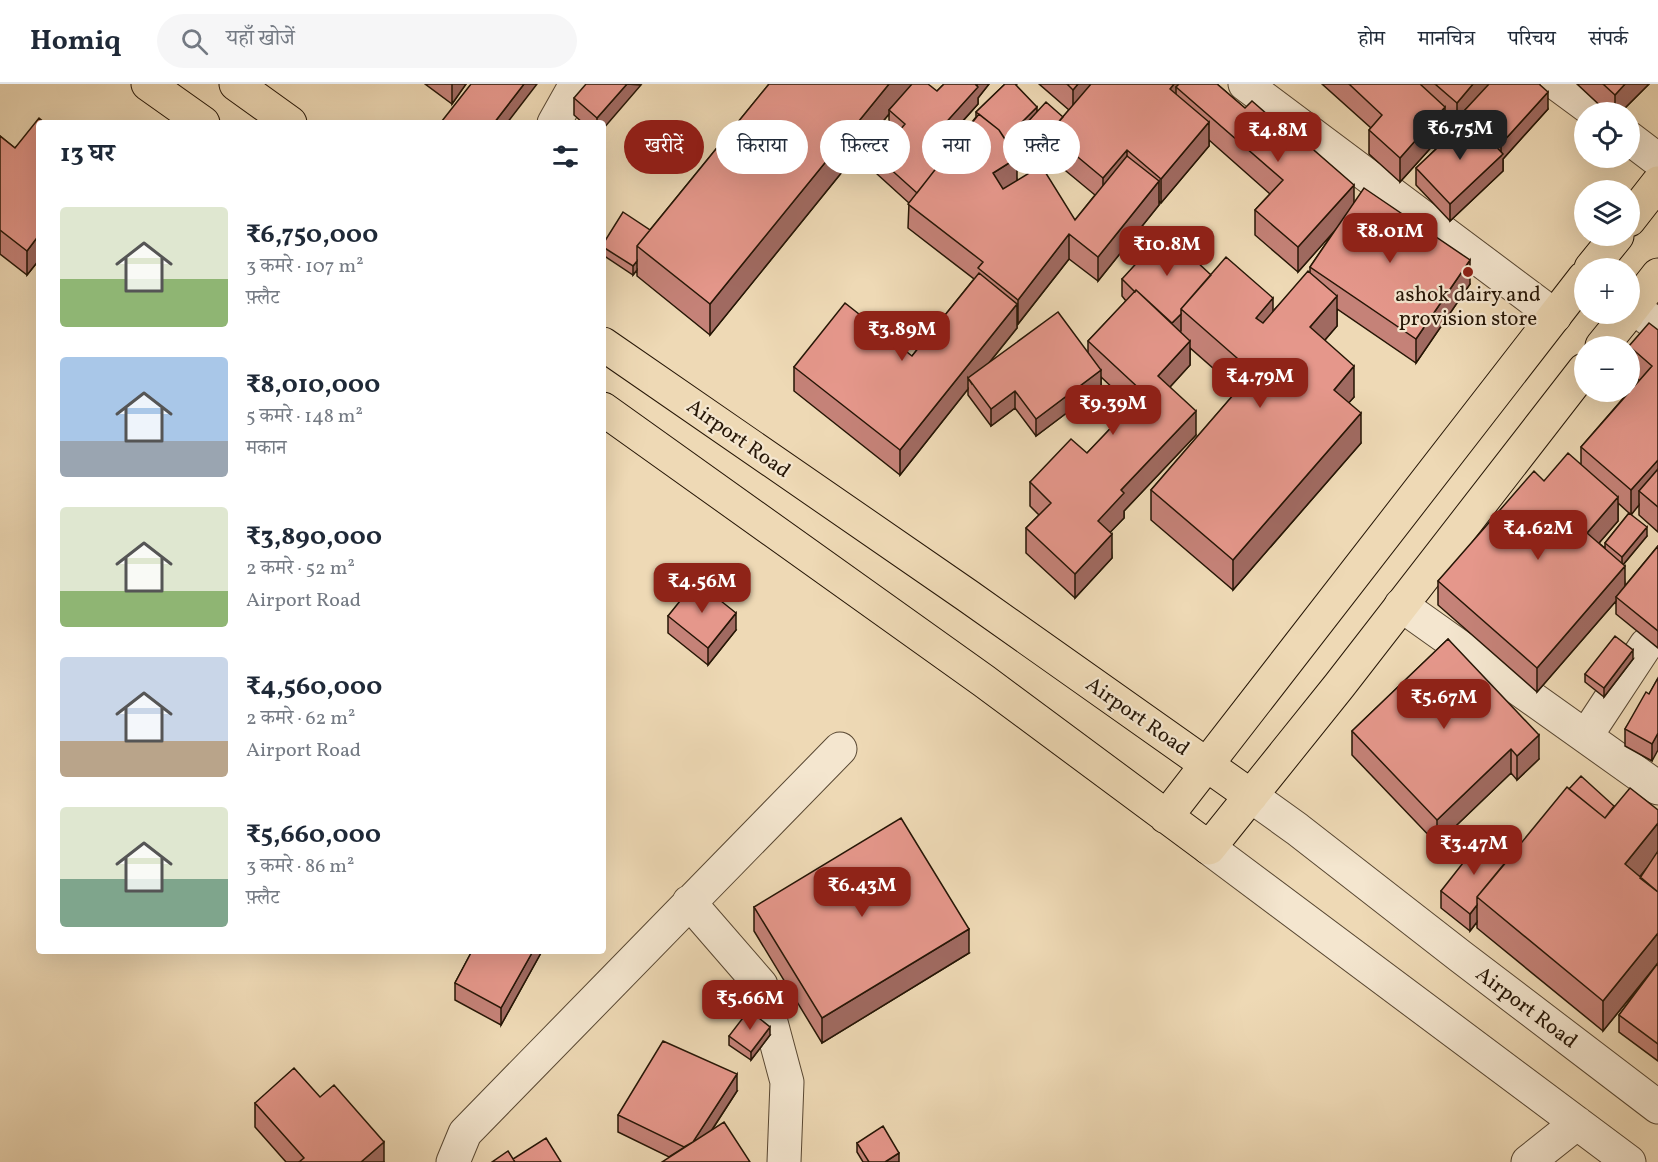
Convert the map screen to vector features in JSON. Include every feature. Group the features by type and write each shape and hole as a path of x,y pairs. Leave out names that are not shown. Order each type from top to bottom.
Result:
{"main road":[{"path":"148,84 198,120"},
{"path":"236,84 286,120"},
{"path":"1640,206 1658,183"},
{"path":"1599,258 1609,246"},
{"path":"1640,309 1658,275"},
{"path":"1166,817 1574,291"},
{"path":"1613,336 1627,324"},
{"name":"Airport Road","path":"606,346 968,596 1251,796"},
{"path":"606,411 984,681 1209,848 1574,383"}],"street":[{"path":"556,120 576,84"},
{"path":"1245,84 1555,316"},
{"path":"1557,84 1581,102"},
{"path":"1640,146 1658,160"},
{"path":"1401,605 1658,788"},
{"path":"1586,736 1646,645"},
{"path":"453,1162 465,1133 840,749"},
{"name":"Airport Road","path":"1251,796 1658,1107"},
{"path":"1209,848 1629,1162"},
{"path":"689,902 761,985 787,1082 784,1162"},
{"path":"1528,1162 1577,1124"}],"building":[{"path":"471,84 524,84 496,120 443,120"},
{"path":"586,84 627,84 597,118 574,98"},
{"path":"769,84 889,84 860,120 820,120 820,169 710,304 637,246 696,174 704,174 704,164 716,149 716,174 808,174 808,120 740,120"},
{"path":"912,84 928,84 937,91 944,84 975,84 978,87 948,120 922,120 922,174 932,174 917,193 896,174 910,174 910,120 900,120 889,110"},
{"path":"1005,84 1015,84 1037,107 1024,120 1003,120 1003,136 991,124 991,120 986,120 976,112"},
{"path":"1067,84 1078,84 1073,90"},
{"path":"1091,84 1174,84 1170,89 1209,122 1161,179 1127,150 1103,178 1080,159 1080,120 1060,120"},
{"path":"1179,84 1217,84 1245,108 1252,101 1291,135 1293,132 1354,185 1298,247 1255,210 1283,180 1176,87"},
{"path":"1349,84 1420,84 1445,107 1400,158 1369,130 1382,115"},
{"path":"1435,84 1473,84 1457,103"},
{"path":"1489,84 1539,84 1548,92 1501,144 1464,111"},
{"path":"1603,84 1625,84 1615,95"},
{"path":"1046,102 1063,117 1060,120 1029,120"},
{"path":"979,114 986,120 974,120"},
{"path":"1469,118 1503,154 1450,204 1416,168"},
{"path":"36,122 36,239 27,251 0,230 0,136 15,148"},
{"path":"991,124 1003,136 1003,167 993,173 1003,189 1028,174 1046,174 1075,220 1127,156 1159,181 1098,257 1069,234 1018,300 978,268 983,262 908,204 932,174 991,174"},
{"path":"1364,188 1470,260 1416,339 1310,267"},
{"path":"623,212 650,230 637,246 637,261 633,266 606,249 606,239"},
{"path":"1165,232 1211,275 1181,309 1181,314 1172,323 1122,279"},
{"path":"1226,257 1273,298 1256,318 1263,323 1308,271 1337,296 1310,327 1354,366 1334,390 1361,413 1233,560 1151,490 1253,372 1181,309"},
{"path":"979,273 1017,304 900,450 794,367 845,303 912,356"},
{"path":"1136,290 1190,341 1158,376 1196,411 1121,490 1124,493 1098,521 1112,534 1075,574 1026,528 1051,503 1030,482 1071,439 1087,453 1144,393 1088,341"},
{"path":"1058,312 1101,370 1036,419 1015,391 991,409 968,378"},
{"path":"1649,323 1658,330 1658,460 1631,490 1581,447 1620,402 1640,402 1640,380 1652,366 1640,356 1640,336 1638,336"},
{"path":"1568,453 1618,497 1587,533 1625,566 1537,668 1438,581 1534,471 1544,481"},
{"path":"1658,469 1658,507 1639,491"},
{"path":"1629,513 1647,527 1622,557 1605,543"},
{"path":"1658,546 1658,631 1616,597"},
{"path":"696,581 736,613 708,648 668,616"},
{"path":"1615,636 1633,650 1604,688 1585,674"},
{"path":"1448,639 1539,735 1517,756 1511,749 1437,820 1352,731"},
{"path":"1658,678 1658,733 1652,744 1625,729 1646,692 1649,694"},
{"path":"1581,776 1614,806 1605,818 1569,789"},
{"path":"1567,787 1605,818 1630,788 1658,810 1658,823 1625,864 1658,892 1658,933 1603,1001 1477,897"},
{"path":"901,818 969,929 822,1018 754,907"},
{"path":"1481,840 1507,861 1477,897 1477,905 1470,914 1441,891"},
{"path":"1658,851 1658,892 1640,878"},
{"path":"470,954 531,954 501,1008 455,983"},
{"path":"1658,963 1658,1044 1619,1015"},
{"path":"749,1010 770,1027 751,1052 729,1036"},
{"path":"663,1041 737,1074 693,1142 684,1147 618,1115"},
{"path":"294,1068 320,1097 334,1085 384,1142 361,1162 299,1162 304,1158 255,1103"},
{"path":"724,1122 750,1162 662,1162"},
{"path":"883,1126 899,1153 885,1162 869,1162 857,1143"},
{"path":"546,1138 561,1162 515,1162 513,1159"},
{"path":"508,1151 515,1162 492,1162"}],"place":[{"name":"ashok dairy and provision store","path":"1468,272"}]}
